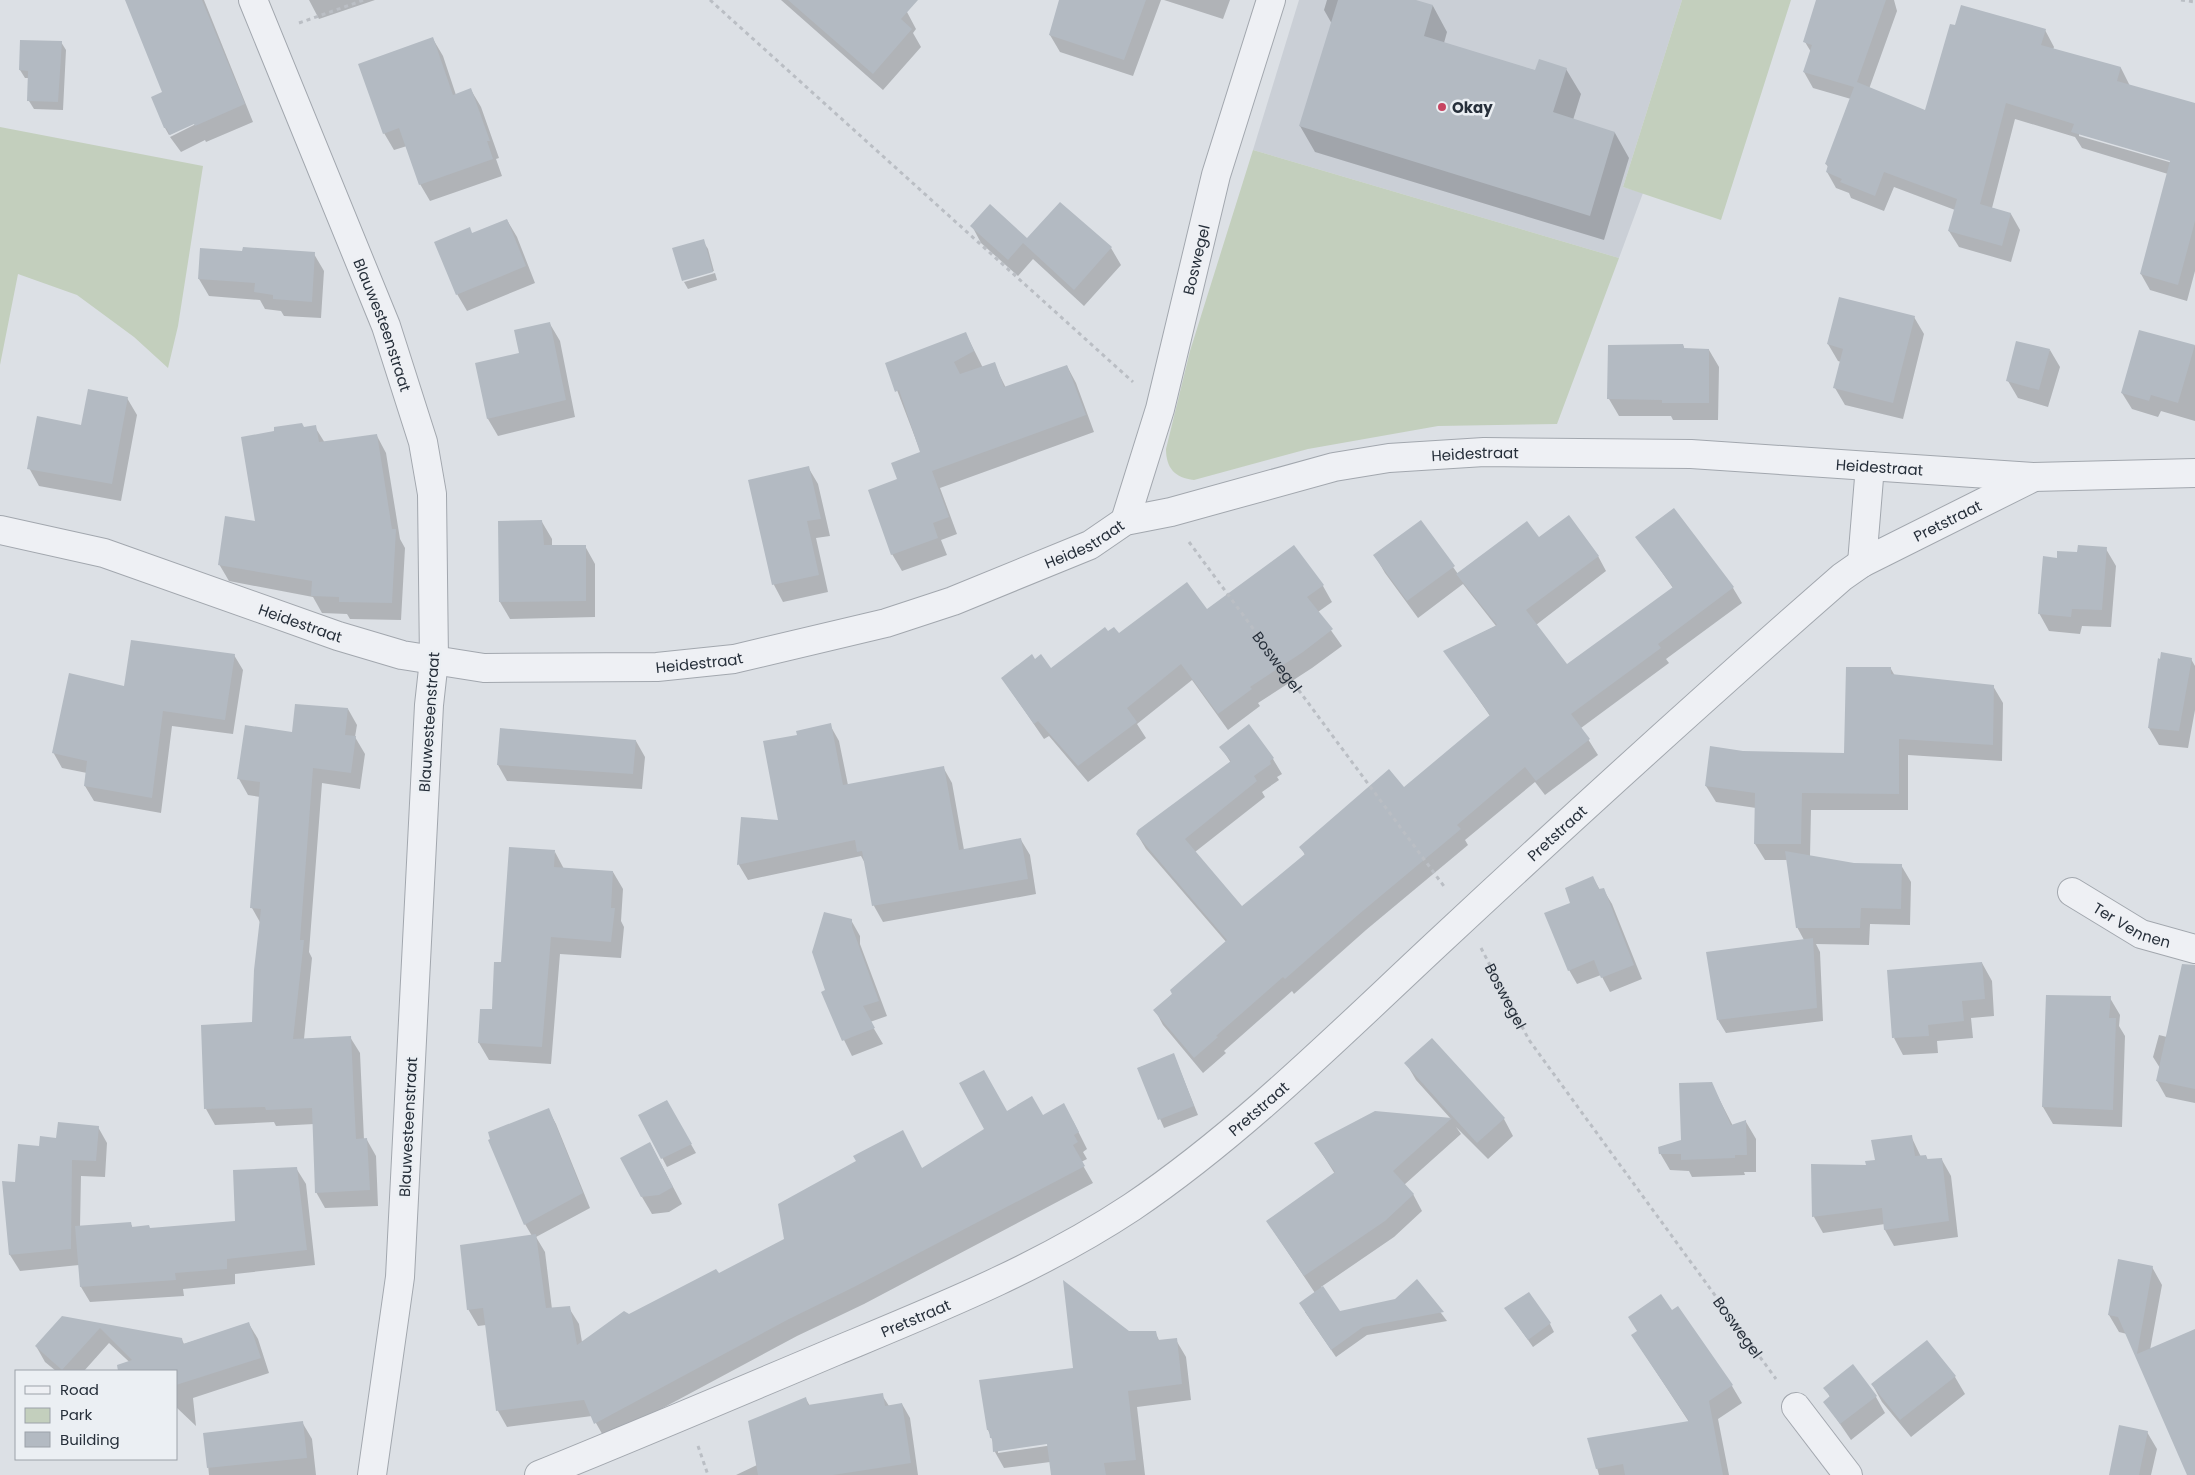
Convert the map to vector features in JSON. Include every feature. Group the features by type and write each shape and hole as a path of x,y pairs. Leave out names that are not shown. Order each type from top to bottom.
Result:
{"street":[{"name":"Blauwesteenstraat","path":"253,0 386,326 423,442 432,494 434,660 429,705 400,1277 372,1475"},
{"name":"Boswegel","path":"1125,521 1160,409 1216,175 1271,0"},
{"name":"Heidestraat","path":"0,530 104,553 338,636 402,655 484,668 657,666 734,659 886,623 953,602 1090,545 1125,521 1171,512 1334,467 1389,458 1484,452 1691,454 2034,477 2195,473"},
{"path":"1862,563 1870,466"},
{"name":"Pretstraat","path":"539,1475 947,1305 1045,1258 1128,1209 1198,1157 1289,1081 1463,919 1759,649 1842,577 1862,563 2034,477"},
{"name":"Ter Vennen","path":"2072,892 2140,934 2195,949"},
{"path":"1796,1407 1848,1475"}],"path":[{"path":"268,36 298,23 364,0"},
{"path":"710,0 1160,409"},
{"path":"2181,0 2195,2"},
{"name":"Boswegel","path":"1171,512 1186,538 1449,893 1529,1040 1796,1407"}],"shaded area":[{"path":"1299,0 1682,0 1623,187 1643,193 1619,258 1253,150"}],"green space":[{"path":"1682,0 1791,0 1721,220 1623,187"},
{"path":"0,127 203,166 178,326 168,368 134,337 77,295 18,274 0,365"},
{"path":"1253,150 1619,258 1557,424 1438,426 1308,449 1194,480 1182,477 1173,471 1166,456 1166,449 1190,351"}],"building":[{"path":"125,0 202,0 245,104 170,135 166,128 164,128 151,97 162,92"},
{"path":"788,0 918,0 901,19 912,29 873,74"},
{"path":"1059,0 1146,0 1124,60 1049,35"},
{"path":"1338,0 1416,0 1433,5 1424,36 1535,70 1539,59 1567,68 1553,112 1615,132 1590,216 1299,126"},
{"path":"1816,0 1886,0 1857,82 1925,110 1950,24 1955,25 1961,5 2046,29 2041,45 2121,67 2117,81 2195,103 2195,221 2178,285 2140,274 2170,161 2071,132 2074,124 2006,103 1980,204 2011,213 2002,246 1948,231 1957,199 1884,172 1875,196 1840,182 1842,179 1826,172 1828,165 1825,164 1854,87 1803,72 1812,45 1803,42"},
{"path":"433,37 453,95 471,88 490,141 487,141 493,159 419,185 399,128 383,134 358,64"},
{"path":"20,40 62,41 58,102 27,101 28,71 19,70"},
{"path":"1060,202 1112,247 1074,290 1023,243 1008,260 970,226 990,204 1027,238"},
{"path":"507,219 526,266 456,295 434,242 470,227 472,233"},
{"path":"704,239 713,272 682,281 672,248"},
{"path":"243,247 315,252 312,302 273,299 273,295 254,292 255,283 198,279 200,248 242,251"},
{"path":"1839,297 1915,316 1893,403 1833,388 1843,349 1827,344"},
{"path":"550,322 566,400 487,419 475,363 519,353 514,330"},
{"path":"2139,330 2195,345 2178,403 2151,395 2149,401 2121,393"},
{"path":"966,332 974,351 954,362 960,374 995,362 1004,387 1067,365 1086,415 932,471 949,517 933,523 938,538 891,555 868,490 897,479 891,463 920,452 899,390 895,392 885,363"},
{"path":"2016,341 2050,349 2039,390 2006,381"},
{"path":"1683,344 1684,348 1709,349 1709,403 1662,403 1662,400 1607,399 1608,345"},
{"path":"88,389 128,397 112,484 27,469 37,416 81,425"},
{"path":"302,423 304,427 316,425 319,442 377,434 392,529 396,529 392,603 339,602 339,597 311,596 312,581 218,565 225,516 255,521 241,437 274,431 274,427"},
{"path":"809,466 821,519 807,521 819,575 772,585 748,480"},
{"path":"1674,508 1734,587 1658,644 1661,648 1571,714 1590,739 1536,781 1525,767 1457,825 1461,829 1285,979 1283,977 1194,1058 1153,1010 1172,994 1170,990 1227,940 1136,834 1138,830 1231,761 1219,747 1249,724 1274,758 1270,761 1271,764 1254,776 1257,781 1185,839 1242,906 1305,854 1299,847 1389,769 1404,787 1490,715 1443,651 1497,625 1456,574 1527,521 1539,537 1569,515 1599,556 1526,610 1567,664 1673,587 1635,537"},
{"path":"542,520 544,545 586,545 586,601 499,602 498,521"},
{"path":"1421,520 1455,566 1407,601 1373,555"},
{"path":"1294,545 1324,585 1307,597 1333,629 1303,652 1250,687 1252,689 1218,714 1181,664 1127,708 1137,722 1078,766 1038,721 1034,724 1001,678 1032,654 1035,659 1041,654 1051,668 1105,627 1108,631 1114,627 1119,633 1187,582 1207,609"},
{"path":"2078,545 2107,547 2102,610 2072,609 2071,617 2038,614 2043,556 2057,558 2057,551 2077,552"},
{"path":"131,640 235,654 225,720 163,711 152,798 84,786 87,761 52,753 69,673 124,686"},
{"path":"2161,652 2192,658 2179,731 2148,728 2158,658 2160,659"},
{"path":"1846,667 1891,667 1891,674 1994,685 1993,745 1899,739 1899,794 1802,793 1801,844 1754,844 1755,793 1705,786 1710,746 1743,751 1844,753"},
{"path":"295,704 348,708 345,735 356,736 351,773 313,768 300,940 304,940 293,1039 351,1036 356,1139 367,1138 370,1190 315,1193 312,1108 266,1110 265,1107 204,1109 201,1025 252,1022 254,970 261,909 250,908 260,782 237,779 245,725 292,732"},
{"path":"831,723 843,785 944,766 959,850 1021,838 1028,879 872,906 862,851 857,852 855,840 737,865 741,817 778,820 763,741 797,735 796,731"},
{"path":"500,728 636,740 633,774 497,765"},
{"path":"509,847 555,850 554,867 613,871 611,908 615,908 611,942 551,937 542,1047 478,1043 480,1009 492,1009 494,962 501,962"},
{"path":"1785,851 1854,863 1902,864 1901,909 1861,908 1860,928 1796,928"},
{"path":"1593,876 1599,889 1604,888 1634,965 1601,978 1594,960 1568,971 1544,913 1570,903 1565,888"},
{"path":"824,912 852,919 852,927 879,1001 863,1006 875,1028 842,1041 821,992 825,990 812,952"},
{"path":"1813,938 1817,1008 1717,1020 1706,952"},
{"path":"1982,962 1985,999 1962,1001 1964,1021 1928,1025 1929,1036 1892,1038 1887,970"},
{"path":"2182,964 2195,965 2195,1089 2156,1081"},
{"path":"2046,995 2111,996 2109,1018 2116,1018 2113,1110 2042,1107"},
{"path":"1432,1038 1505,1118 1477,1143 1404,1063"},
{"path":"1174,1053 1194,1106 1158,1120 1137,1068"},
{"path":"984,1070 1007,1111 1032,1096 1043,1115 1064,1103 1079,1132 1074,1135 1078,1142 1073,1145 1085,1166 787,1320 594,1424 584,1400 496,1411 483,1308 467,1310 460,1245 536,1234 546,1308 570,1306 577,1345 624,1311 629,1314 716,1269 719,1273 784,1239 778,1204 856,1161 853,1156 903,1130 922,1168 984,1129 959,1083"},
{"path":"1712,1082 1731,1125 1746,1120 1747,1155 1735,1155 1735,1158 1681,1160 1681,1154 1659,1154 1658,1147 1681,1140 1679,1083"},
{"path":"667,1100 692,1144 661,1159 638,1115"},
{"path":"549,1108 583,1193 524,1225 488,1140 490,1139 488,1132"},
{"path":"1375,1111 1452,1118 1393,1171 1414,1194 1385,1221 1304,1276 1266,1221 1335,1172 1314,1143"},
{"path":"58,1122 99,1126 96,1161 72,1160 71,1249 9,1255 2,1181 15,1182 18,1144 39,1146 40,1136 56,1138"},
{"path":"1912,1135 1915,1156 1926,1155 1927,1159 1942,1158 1949,1221 1884,1230 1882,1208 1812,1217 1811,1164 1866,1165 1865,1161 1875,1160 1871,1140"},
{"path":"650,1142 673,1187 659,1195 641,1197 620,1158"},
{"path":"297,1167 307,1250 227,1259 227,1269 175,1273 176,1280 80,1287 75,1226 131,1222 132,1227 149,1225 150,1228 235,1221 233,1170"},
{"path":"2118,1259 2153,1266 2137,1354 2195,1329 2195,1475 2187,1475 2118,1317 2108,1315"},
{"path":"1417,1279 1444,1312 1363,1327 1331,1350 1299,1303 1323,1286 1340,1311 1395,1299"},
{"path":"1063,1280 1129,1331 1156,1331 1158,1340 1177,1338 1182,1384 1128,1391 1136,1460 1104,1463 1106,1475 1051,1475 1047,1444 993,1452 992,1438 990,1438 989,1430 987,1430 979,1380 1073,1368"},
{"path":"1529,1292 1551,1323 1528,1340 1504,1308"},
{"path":"1661,1294 1672,1310 1678,1306 1733,1385 1709,1401 1723,1475 1625,1475 1623,1464 1596,1469 1587,1438 1689,1421 1631,1335 1637,1331 1628,1317"},
{"path":"62,1316 182,1338 183,1344 249,1322 261,1358 178,1384 178,1370 118,1370 117,1365 132,1360 100,1328 62,1370 35,1346"},
{"path":"1927,1340 1956,1376 1900,1420 1871,1384"},
{"path":"1853,1364 1877,1396 1840,1424 1823,1402 1830,1396 1823,1388"},
{"path":"883,1393 885,1406 902,1403 911,1463 833,1475 758,1475 748,1421 806,1397 808,1405"},
{"path":"303,1421 307,1458 207,1468 203,1433"},
{"path":"2119,1425 2148,1431 2139,1475 2109,1475"}],"place":[{"name":"Okay","path":"1442,107"}]}
